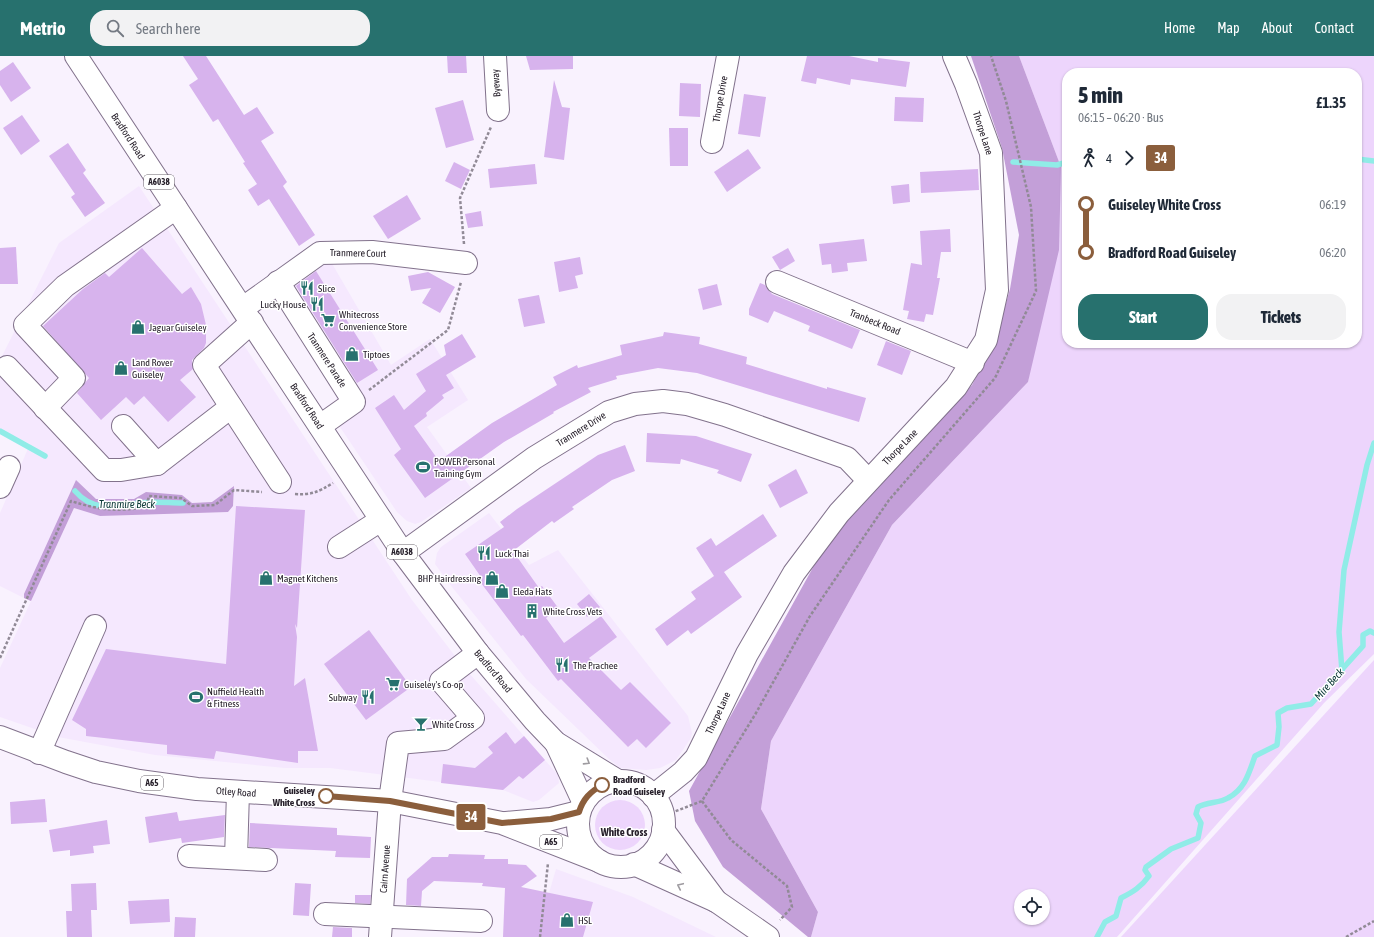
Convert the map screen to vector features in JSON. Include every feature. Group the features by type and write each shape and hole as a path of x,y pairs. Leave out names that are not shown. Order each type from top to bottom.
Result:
{"street":[{"name":"Bradford Road","path":"76,56 381,520 478,653 535,721 556,743 618,781"},
{"name":"Byeway","path":"495,56 498,110"},
{"name":"Thorpe Drive","path":"712,142 728,56"},
{"name":"Thorpe Lane","path":"654,796 683,772 696,758 747,654 794,572 834,519 868,480 956,387 973,363 986,340 997,290 991,153 966,84 954,56"},
{"path":"45,408 74,378 25,325 65,286 176,208"},
{"name":"Tranmere Court","path":"231,407 204,365 278,282 320,253 372,252 466,263"},
{"name":"Tranmere Parade","path":"278,282 354,402 320,426"},
{"name":"Tranbeck Road","path":"777,282 973,363"},
{"path":"7,367 104,470 121,470 157,464 231,407 280,482"},
{"name":"Tranmere Drive","path":"403,552 534,458 609,412 635,404 663,401 687,404 725,415 847,458 868,480"},
{"path":"124,426 157,464"},
{"path":"0,487 9,467"},
{"path":"339,546 381,520"},
{"path":"39,753 94,626"},
{"name":"Cairn Avenue","path":"380,927 390,801 398,743 444,739 472,718 441,681 478,653"},
{"name":"Otley Road","path":"0,737 39,753 96,772 139,781 197,789 390,801 502,823 599,861"},
{"name":"Bradford Road","path":"556,743 581,807"},
{"name":"A65","path":"581,807 594,790 605,783 618,781 631,782 644,787 654,796 660,805 663,823 660,841 654,851 645,859 634,864 616,866 599,861"},
{"path":"236,858 238,792"},
{"path":"581,807 578,826 581,840 588,852 599,861"},
{"name":"Otley Road","path":"502,823 551,819 581,807"},
{"name":"A65","path":"663,823 716,901"},
{"path":"189,856 266,860"},
{"name":"A65","path":"634,864 716,901 766,936"},
{"path":"325,914 380,927 481,921"}],"path":[{"path":"663,823 702,801 756,713 810,616 889,500 995,378 1036,291 1031,207 1006,102 991,56"},
{"path":"0,658 71,501 89,507 110,511 146,507 149,496 181,498 192,506 215,505 234,490"},
{"path":"702,801 730,840 787,886 792,907 766,936"},
{"path":"540,937 548,860"},
{"path":"1346,937 1374,921"}],"shaded area":[{"path":"971,56 1019,56 1061,167 1059,250 1028,382 892,525 771,741 761,809 818,912 811,937 808,937 723,867 695,821 689,791 826,544 899,458 972,385 996,338 1010,289 1019,235 1002,148"},
{"path":"1019,56 1374,56 1374,654 1324,703 1117,937 811,937 818,912 761,809 771,741 892,525 1028,382 1061,167"},
{"path":"139,186 412,600 462,665 558,775 559,783 539,800 533,802 503,790 330,768 285,768 155,755 58,737 0,717 0,668 74,508 100,516 233,506 234,486 212,502 192,503 182,495 147,492 134,499 96,499 76,480 24,598 0,586 0,513 30,444 0,429 0,360 59,243"},
{"path":"320,243 391,365 430,339 468,400 427,427 471,488 421,522 415,524 407,521 397,512 338,424 336,391 279,306 261,283"},
{"path":"76,480 96,499 134,499 146,492 182,495 192,503 212,502 234,486 233,506 228,512 100,516 74,508 31,601 24,598 24,594"},
{"path":"489,513 529,565 558,550 688,716 692,733 691,738 676,760 660,768 646,770 620,768 526,679 452,587 435,564 437,553 441,547"},
{"path":"1374,660 1374,937 1121,937"},
{"path":"615,800 625,800 638,807 645,820 645,830 638,843 625,850 615,850 606,846 599,839 595,830 595,820 599,811 606,804"},
{"path":"556,869 633,897 716,937 545,937 549,893"}],"building":[{"path":"183,56 206,56 244,115 257,107 274,133 261,141 287,182 283,186 315,235 299,246 269,199 258,206 248,190 257,184 243,163 245,162 218,119 213,122 189,85 198,79"},
{"path":"447,56 466,56 467,73 448,73"},
{"path":"526,56 573,56 573,69 530,70"},
{"path":"807,56 849,56 878,62 878,58 910,62 906,87 851,79 850,85 817,78 816,84 801,81"},
{"path":"13,62 31,88 11,102 0,85 0,71"},
{"path":"554,80 562,107 570,108 564,160 544,157"},
{"path":"680,83 701,84 700,117 679,116"},
{"path":"744,94 766,97 760,137 738,134"},
{"path":"895,97 924,98 923,122 894,121"},
{"path":"463,100 474,140 446,148 435,108"},
{"path":"22,115 40,141 21,155 3,128"},
{"path":"669,128 688,128 688,166 670,166"},
{"path":"68,143 86,170 83,173 105,203 85,217 71,197 75,194 49,156"},
{"path":"748,149 761,168 727,192 714,172"},
{"path":"454,162 470,170 461,189 445,181"},
{"path":"535,164 537,184 490,188 488,169"},
{"path":"978,169 979,190 921,193 920,172"},
{"path":"909,184 910,202 893,204 891,186"},
{"path":"407,195 421,219 388,239 373,216"},
{"path":"481,211 483,226 468,228 465,214"},
{"path":"950,229 951,252 941,252 937,278 940,278 933,315 926,314 924,322 907,319 909,311 903,310 911,263 922,265 920,231"},
{"path":"864,239 867,261 847,263 848,271 832,273 831,264 822,265 819,244"},
{"path":"16,247 18,284 0,284 0,248"},
{"path":"142,248 182,294 191,287 201,304 206,325 206,343 204,348 192,360 193,369 180,380 196,397 168,422 144,396 134,405 126,397 101,420 77,393 89,378 43,326 83,289 105,273 109,277"},
{"path":"788,248 795,261 780,270 772,257"},
{"path":"580,257 583,274 575,276 578,288 559,292 554,262"},
{"path":"316,271 378,370 357,383 296,286"},
{"path":"428,272 455,287 440,313 422,303 431,288 411,291 408,276"},
{"path":"760,283 765,285 772,294 860,330 852,349 808,331 810,326 774,311 768,323 749,315 749,309"},
{"path":"717,284 722,305 703,310 698,289"},
{"path":"539,295 545,323 524,327 518,299"},
{"path":"664,332 700,337 699,344 747,357 746,364 827,389 827,387 866,398 859,422 697,373 658,368 616,376 617,379 588,388 591,392 553,412 554,413 504,442 425,498 394,455 401,449 375,408 394,395 404,410 426,391 416,374 446,355 444,345 462,334 476,357 446,375 454,388 442,395 444,398 426,413 427,416 414,426 439,461 492,423 557,385 553,377 577,365 578,368 622,355 620,345 663,336"},
{"path":"886,341 911,351 902,375 877,365"},
{"path":"647,433 696,436 752,454 741,482 717,473 719,470 681,459 680,464 646,462"},
{"path":"625,445 635,471 612,480 572,507 574,509 554,523 552,521 513,551 539,588 542,586 559,609 546,618 564,643 601,616 617,637 589,658 621,690 630,682 671,723 646,748 637,739 628,747 561,679 558,681 523,635 521,636 478,579 481,577 465,554 504,527 500,522 517,509 598,455"},
{"path":"796,469 808,493 780,508 768,485"},
{"name":"Nuffield Health & Fitness","path":"236,506 305,510 297,628 295,624 297,637 294,686 305,678 318,751 298,751 298,763 216,751 214,759 167,754 167,745 86,736 86,729 72,720 106,649 226,664"},
{"path":"763,514 777,536 724,572 742,597 691,634 688,630 667,646 655,629 696,599 691,592 714,576 696,548 711,538 716,546"},
{"path":"589,594 600,607 587,617 577,604"},
{"path":"369,630 411,687 366,720 324,664"},
{"path":"506,732 515,744 524,736 545,760 523,779 519,776 503,790 441,783 443,764 475,768 493,753 488,747"},
{"path":"45,799 47,822 11,824 10,802"},
{"path":"177,812 179,821 225,815 224,837 182,843 181,838 149,843 145,817"},
{"path":"107,820 110,844 93,846 94,853 70,856 70,850 53,852 49,830"},
{"path":"250,823 337,828 337,835 371,837 370,858 335,857 336,851 249,847"},
{"path":"449,854 485,855 484,859 508,859 508,864 526,865 537,876 521,887 593,902 583,937 503,937 505,888 482,886 483,883 434,881 422,891 421,906 406,905 407,879 432,857 448,857"},
{"path":"96,883 97,910 91,910 92,937 67,937 66,911 72,911 71,884"},
{"path":"295,883 311,884 309,916 293,915"},
{"path":"355,895 371,895 370,904 355,903"},
{"path":"169,899 170,922 130,924 128,901"},
{"path":"175,917 196,918 195,937 174,937"},
{"path":"333,927 352,928 352,937 332,937"}],"waterway":[{"name":"Tranmire Beck","path":"1362,160 1374,161"},
{"name":"Tranmire Beck","path":"1013,162 1057,165 1062,164"},
{"name":"Tranmire Beck","path":"0,431 45,456"},
{"path":"1342,671 1339,632 1344,570 1367,465 1374,443"},
{"name":"Tranmire Beck","path":"75,491 90,503 106,506 150,502 183,503"},
{"name":"Mire Beck","path":"1097,937 1105,922 1116,916 1121,898 1136,889 1149,876 1145,870 1146,867 1171,849 1198,838 1201,823 1196,814 1198,807 1225,800 1234,794 1246,780 1255,756 1277,745 1279,727 1278,713 1287,708 1311,704 1363,646 1363,635 1370,631 1374,633"}],"bus line":[{"name":"34","path":"326,796 390,801 502,823 551,819 579,812 583,801 594,790 602,785"}],"place":[{"name":"Slice","path":"307,288"},
{"name":"Lucky House","path":"317,304"},
{"name":"Whitecross Convenience Store","path":"328,320"},
{"name":"Jaguar Guiseley","path":"138,327"},
{"name":"Tiptoes","path":"352,354"},
{"name":"Land Rover Guiseley","path":"121,368"},
{"name":"POWER Personal Training Gym","path":"423,467"},
{"name":"Luck Thai","path":"484,553"},
{"name":"Magnet Kitchens","path":"266,578"},
{"name":"BHP Hairdressing","path":"492,578"},
{"name":"Eleda Hats","path":"502,591"},
{"name":"White Cross Vets","path":"532,611"},
{"name":"The Prachee","path":"562,665"},
{"name":"Guiseley's Co-op","path":"393,684"},
{"name":"Nuffield Health & Fitness","path":"196,697"},
{"name":"Subway","path":"368,697"},
{"name":"White Cross","path":"421,724"},
{"name":"Bradford Road Guiseley","path":"602,785"},
{"name":"Guiseley White Cross","path":"326,796"},
{"name":"HSL","path":"567,920"}],"district":[{"name":"White Cross","path":"624,832"}]}
